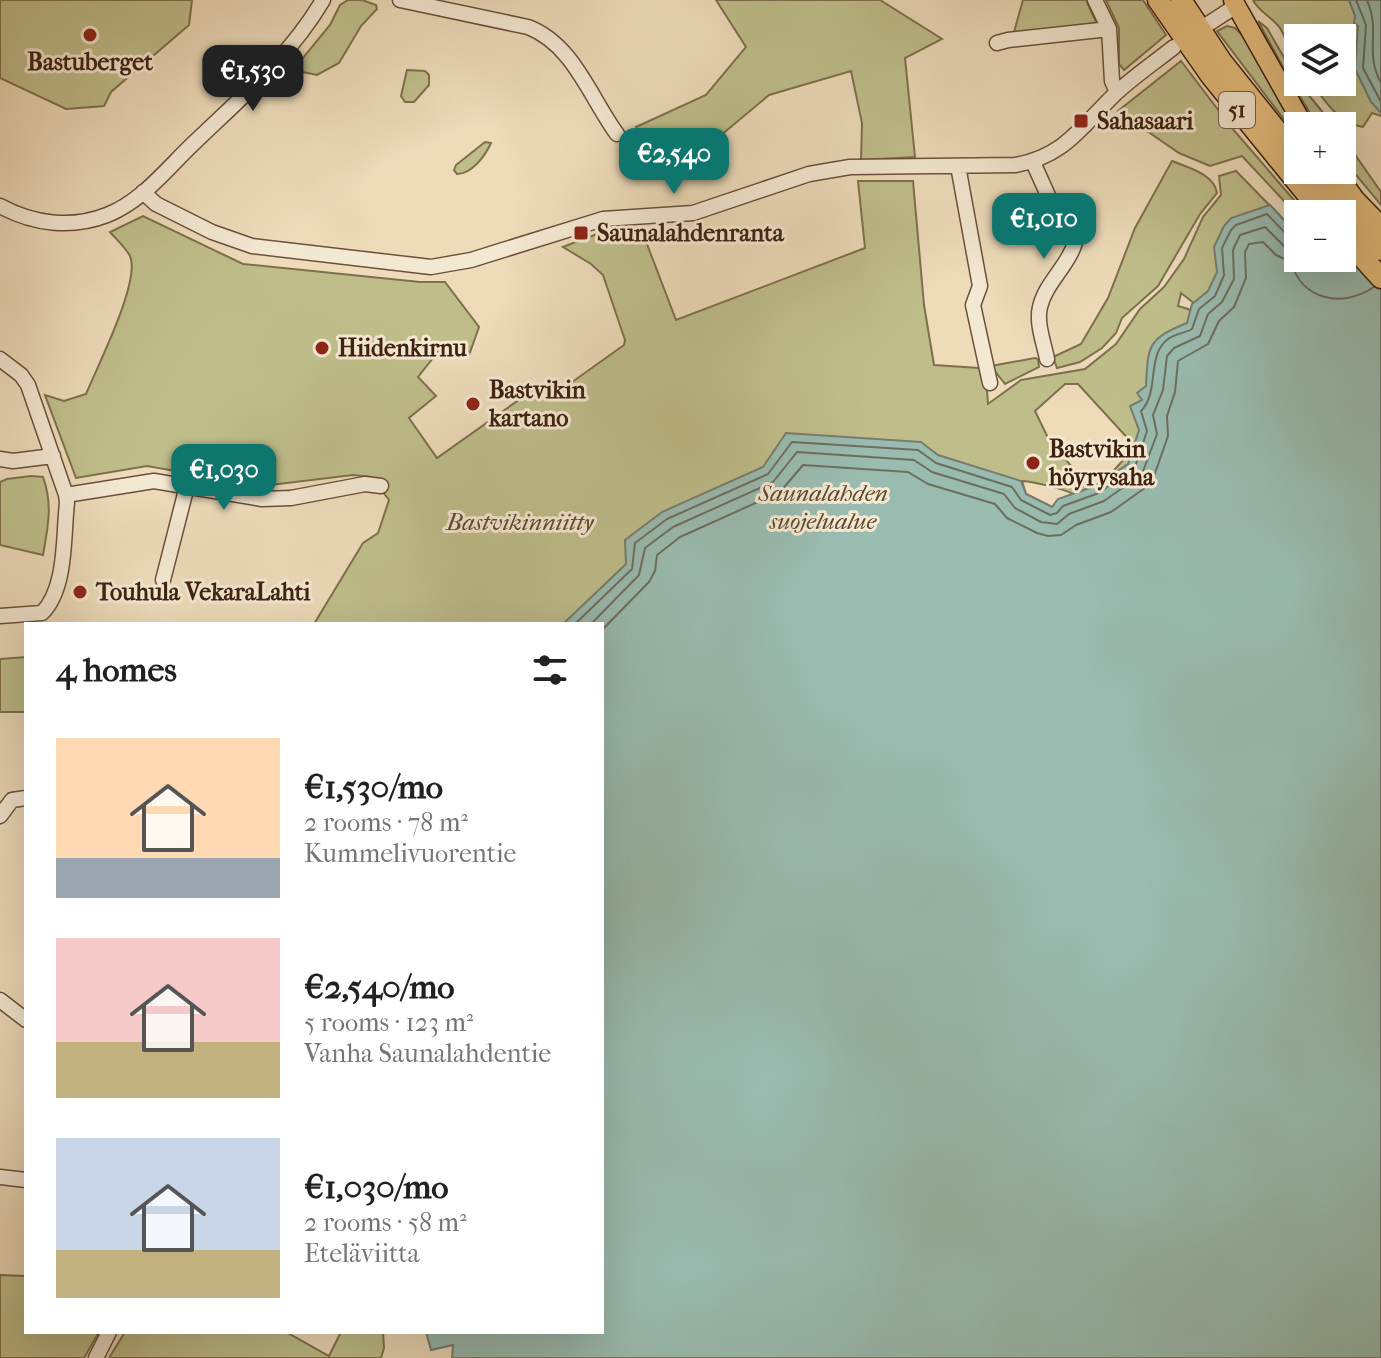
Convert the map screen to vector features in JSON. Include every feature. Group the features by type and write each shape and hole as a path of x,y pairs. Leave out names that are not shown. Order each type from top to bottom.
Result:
{"highway":[{"name":"51","path":"1158,0 1211,76 1312,200"},
{"name":"51","path":"1181,0 1222,62 1284,140"},
{"path":"1321,184 1381,250"},
{"path":"1362,231 1381,278"}],"main road":[{"path":"1234,3 1296,112"},
{"path":"1340,184 1362,231"}],"street":[{"path":"0,206 32,219 73,223 96,219 118,210 143,192 283,56 323,0"},
{"path":"400,0 544,33 553,39 573,66 617,134"},
{"path":"1095,0 1109,29 1112,81 1117,92"},
{"path":"1208,24 1234,3"},
{"path":"997,43 1109,29"},
{"path":"143,192 156,204 212,232 252,246 431,267 471,260 603,219 693,213 823,171 850,167 1015,165 1033,162 1065,145 1117,92 1174,47"},
{"path":"1033,162 1050,200 1077,232 1076,244 1040,306 1039,322 1047,359"},
{"path":"958,166 980,286 973,305 990,383"},
{"path":"0,359 21,375 28,385 66,495 53,598 42,613 4,614"},
{"path":"0,459 13,461 53,456"},
{"path":"66,495 154,481 262,499 291,498 365,484 381,486"},
{"path":"163,580 187,486"},
{"path":"0,1000 24,1018"},
{"path":"0,1177 24,1180"},
{"path":"96,1358 108,1334"}],"green space":[{"path":"0,0 192,0 189,25 111,92 104,106 66,109 0,78"},
{"path":"348,0 362,0 376,5 377,9 361,26 339,63 317,75 293,70 330,25 340,5"},
{"path":"716,0 880,0 942,39 905,58 915,157 861,160 862,123 851,71 769,95 708,146 669,152 636,127 706,95 746,47"},
{"path":"1023,0 1086,0 1096,22 1091,27 1020,34 1014,32"},
{"path":"1106,0 1143,0 1166,35 1124,70 1119,64 1119,28"},
{"path":"1253,0 1381,0 1381,116 1372,113 1363,127 1356,125 1356,112 1336,112 1321,96 1356,96 1356,24 1284,24 1284,36"},
{"path":"1258,21 1267,28 1284,58 1284,69"},
{"path":"1227,26 1235,28 1247,40 1289,112 1284,112 1284,120 1217,31"},
{"path":"1181,61 1232,128 1294,200 1284,201 1242,156 1210,166 1179,153 1118,111"},
{"path":"407,70 425,71 429,75 429,85 414,102 405,102 401,96"},
{"path":"1300,96 1309,96 1323,112 1309,112"},
{"path":"485,142 491,143 477,163 468,171 457,174 454,170 456,165"},
{"path":"1356,156 1381,192 1381,205 1356,175"},
{"path":"1172,161 1206,176 1217,193 1200,214 1158,286 1122,318 1116,333 1102,348 1080,362 1057,368 1053,357 1081,344 1108,298 1135,228"},
{"path":"1236,171 1283,219 1228,261 1199,307 1181,293 1178,306 1188,309 1201,320 1182,428 1106,479 1126,457 1132,443 1078,384 1065,384 1035,411 1049,440 1090,488 1073,494 1022,481 1026,494 1052,507 604,623 315,622 363,543 378,533 389,500 371,477 353,475 262,486 147,466 76,478 45,395 64,401 86,394 124,304 132,268 130,256 110,232 143,216 243,264 445,282 479,327 469,355 445,343 418,377 436,396 409,418 437,458 537,387 547,400 624,345 603,275 563,247 612,230 642,231 676,320 865,248 858,181 913,181 924,305 934,365 979,368 987,390 988,404 1021,380 1085,369 1116,344 1140,309 1164,287 1184,259 1203,217 1221,195 1219,176"},
{"path":"1035,358 1039,367 1005,384 991,366"},
{"path":"43,477 48,497 48,525 43,555 0,545 0,482"},
{"path":"24,657 24,712 0,712 0,659"},
{"path":"0,1275 24,1276 24,1334 98,1334 84,1358 0,1358"},
{"path":"124,1334 290,1334 329,1356 340,1334 383,1334 384,1348 381,1358 109,1358"}],"water":[{"path":"1349,0 1381,0 1381,113 1371,102 1356,71 1358,26 1354,23 1355,16"},
{"path":"1270,205 1284,220 1284,272 1356,272 1356,261 1381,241 1381,1358 452,1358 453,1345 431,1350 427,1334 604,1334 604,622 565,622 626,564 625,540 662,512 763,467 786,433 921,442 938,455 1021,481 1026,494 1052,507 1058,499 1095,486 1128,464 1139,430 1130,406 1142,400 1137,393 1146,386 1149,353 1157,339 1187,323 1192,304 1208,291 1217,272 1214,247 1231,218"}],"place":[{"name":"Bastuberget","path":"90,35"},
{"name":"Sahasaari","path":"1081,121"},
{"name":"Saunalahdenranta","path":"581,233"},
{"name":"Hiidenkirnu","path":"322,348"},
{"name":"Bastvikin kartano","path":"473,404"},
{"name":"Bastvikin höyrysaha","path":"1033,463"},
{"name":"Touhula VekaraLahti","path":"80,592"}],"park label":[{"name":"Saunalahden suojelualue","path":"823,507"},
{"name":"Bastvikinniitty","path":"520,522"}]}
